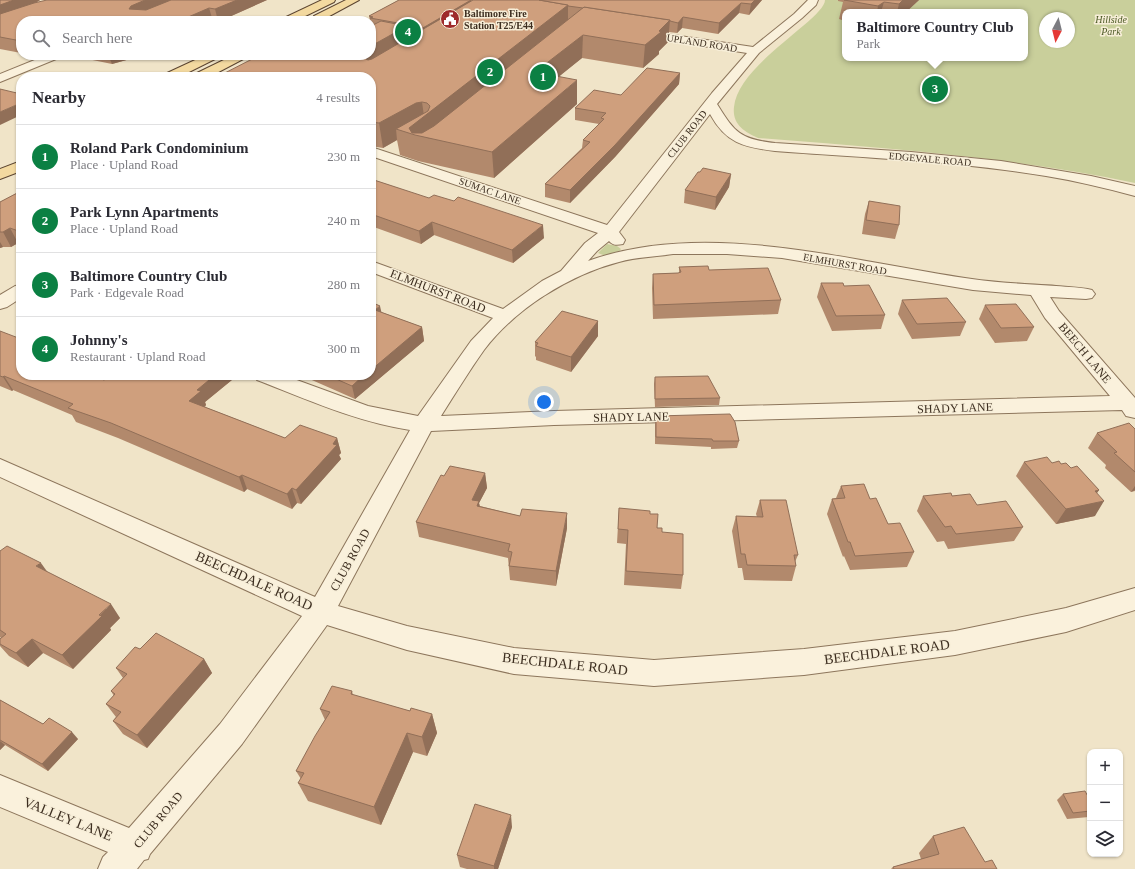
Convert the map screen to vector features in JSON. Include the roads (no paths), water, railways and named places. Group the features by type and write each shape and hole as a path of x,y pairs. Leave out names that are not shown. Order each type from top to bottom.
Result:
{"main road":[{"path":"296,16 330,0"},
{"path":"322,16 354,0"},
{"path":"179,72 205,60"},
{"path":"208,72 233,60"},
{"path":"0,175 16,167"}],"street":[{"name":"CLUB ROAD","path":"567,275 590,246 610,232 693,126 755,51 798,16 812,3 813,0"},
{"name":"UPLAND ROAD","path":"628,31 755,51"},
{"path":"17,72 45,60"},
{"path":"0,79 16,72"},
{"path":"0,79 16,83"},
{"name":"EDGEVALE ROAD","path":"711,104 726,129"},
{"name":"EDGEVALE ROAD","path":"693,126 709,126 726,129 744,141 761,146 960,161 1027,169 1070,176 1135,191"},
{"path":"378,153 400,147"},
{"name":"SUMAC LANE","path":"378,153 610,232"},
{"name":"ELMHURST ROAD","path":"610,232 616,240 652,252 696,248 756,250 973,286 1086,294"},
{"name":"CLUB ROAD","path":"126,858 231,734 321,612 424,424 478,345 505,316 548,285 567,275 616,257 652,252"},
{"name":"ELMHURST ROAD","path":"376,268 505,316"},
{"name":"BEECH LANE","path":"1037,291 1052,314 1131,408"},
{"path":"0,303 16,293"},
{"name":"SHADY LANE","path":"277,380 358,411 404,422 424,424 554,418 904,410 1131,408"},
{"name":"BEECHDALE ROAD","path":"0,467 321,612 407,638 514,662 654,673 804,662 955,643 1066,620 1135,598"},
{"name":"VALLEY LANE","path":"0,791 126,858"}],"place":[{"name":"Baltimore Fire Station T25/E44","path":"450,19"},
{"name":"Johnny's","path":"408,32"},
{"name":"Park Lynn Apartments","path":"490,72"},
{"name":"Roland Park Condominium","path":"543,77"},
{"name":"Baltimore Country Club","path":"935,89"}],"park label":[{"name":"Hillside Park","path":"1111,24"}]}
